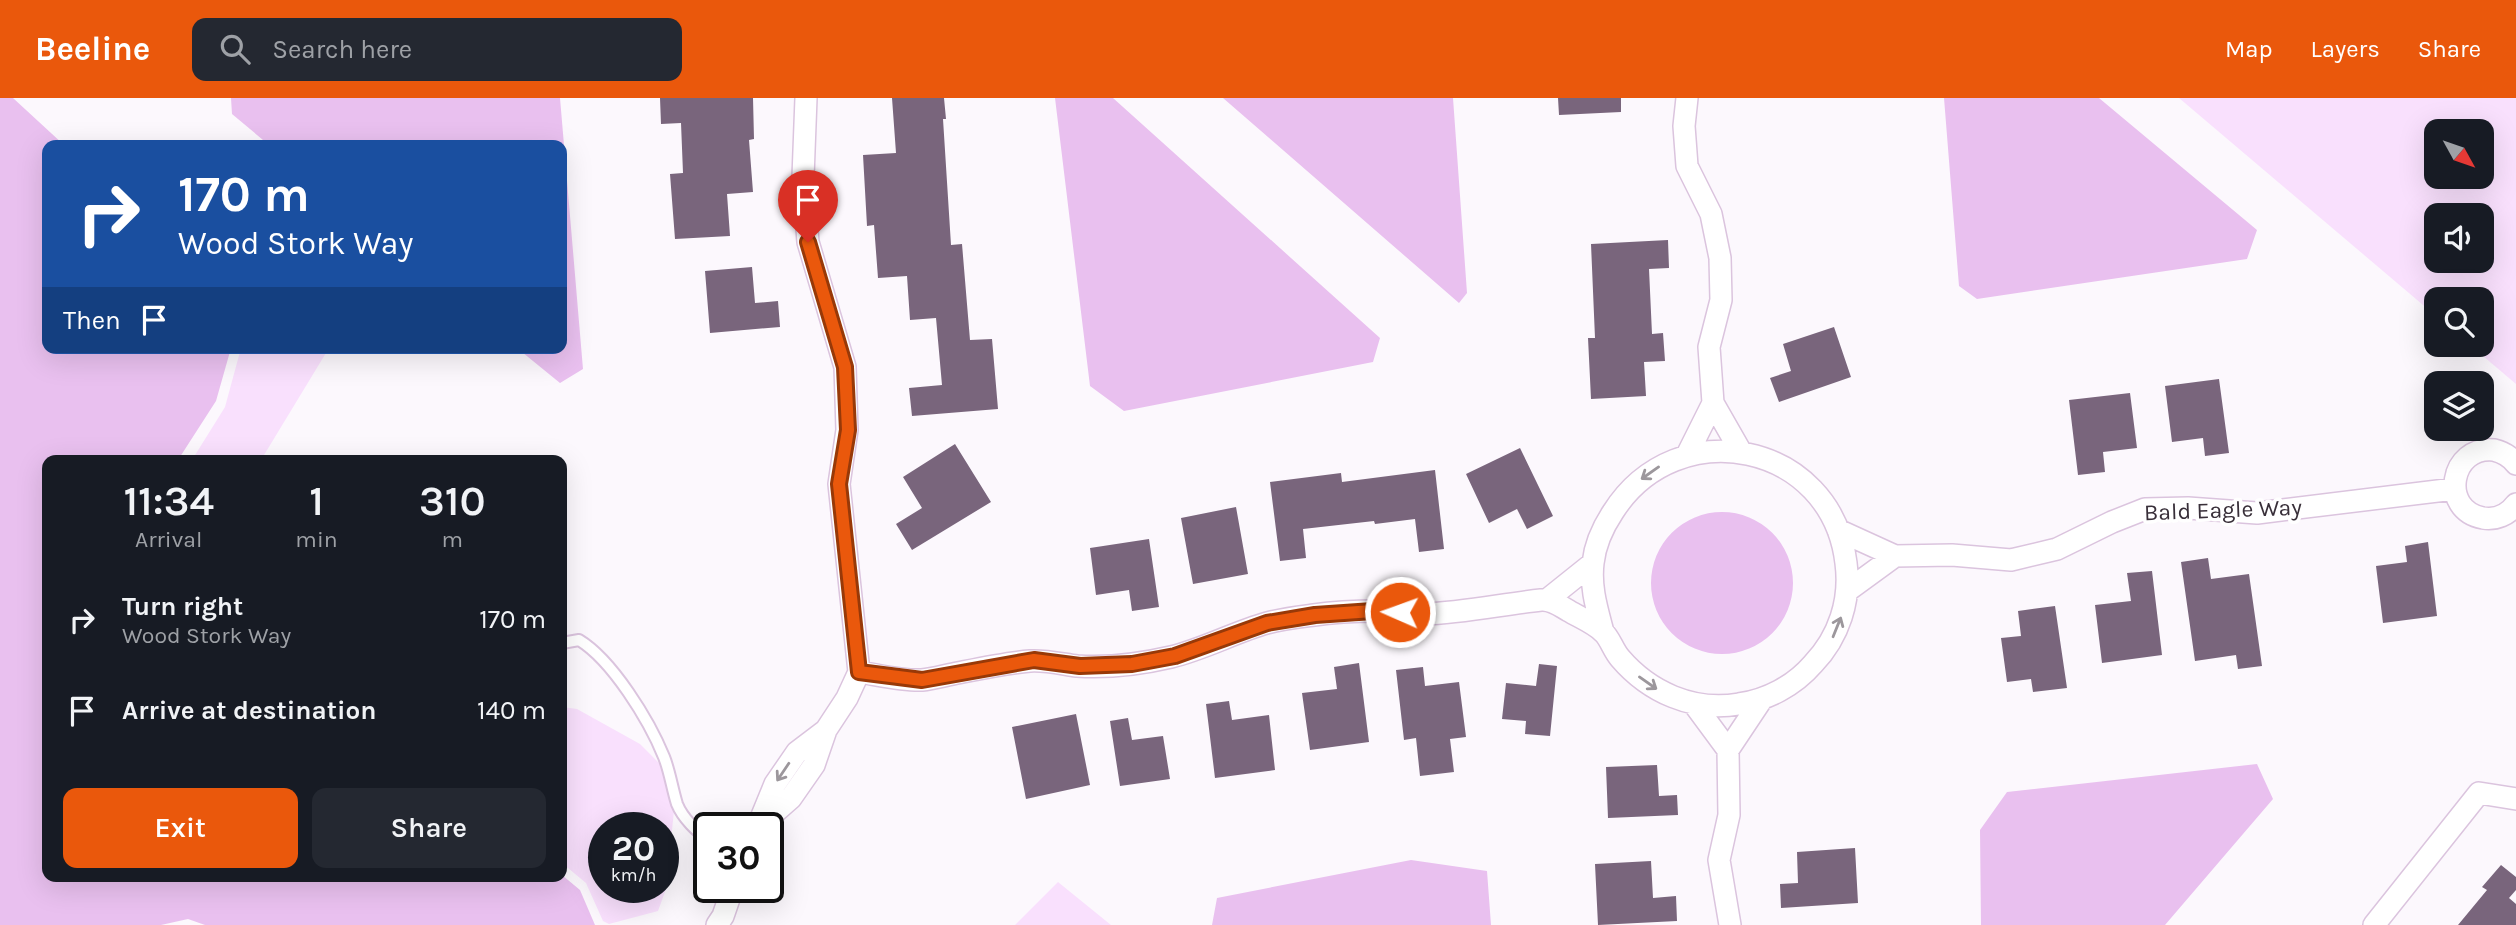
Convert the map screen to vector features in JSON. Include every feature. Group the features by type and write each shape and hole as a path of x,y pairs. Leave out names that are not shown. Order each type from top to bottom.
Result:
{"street":[{"path":"763,812 775,784 797,752 826,730 847,698 859,672 839,484 848,430 845,367 808,242 803,177 806,98"},
{"path":"1687,98 1684,126 1687,166 1711,214 1720,258 1721,300 1709,347 1713,403 1741,452"},
{"path":"1687,455 1713,403"},
{"path":"1714,450 1741,452 1772,461 1800,478 1822,502 1838,530 1846,560 1847,591 1837,629 1824,652 1796,680 1762,699 1721,706 1693,704 1650,685 1623,662 1603,632 1594,598 1593,563 1603,526 1623,495 1652,470 1687,455 1714,450"},
{"path":"2516,464 2498,451 2476,452 2461,463 2455,473 2454,489 2457,501 2474,516 2489,519 2504,516 2516,505"},
{"name":"Bald Eagle Way","path":"1838,530 1895,556 1952,555 2011,560 2057,549 2145,509 2188,508 2257,513 2454,489"},
{"path":"1847,591 1895,556"},
{"path":"859,672 922,680 1034,660 1080,666 1132,664 1175,656 1267,623 1315,615 1373,611 1426,614 1548,599 1593,563"},
{"path":"1548,599 1603,632"},
{"path":"1730,925 1719,860 1728,815 1728,750 1762,699"},
{"path":"1693,704 1728,750"},
{"path":"2374,925 2479,793 2516,799"},
{"path":"718,925 727,903"}],"lane":[{"path":"567,642 579,640 594,649 626,690 650,726 673,780 678,806 693,828"}],"shaded area":[{"path":"0,98 13,98 59,140 42,140 42,354 229,354 216,401 181,455 42,455 42,882 567,882 567,879 580,890 595,925 205,925 188,919 161,925 0,925"},
{"path":"231,98 560,98 564,140 263,140 232,114"},
{"path":"1055,98 1113,98 1380,338 1373,362 1124,411 1090,386"},
{"path":"1223,98 1453,98 1467,293 1459,303"},
{"path":"1944,98 2099,98 2257,230 2247,259 1977,299 1959,286"},
{"path":"2179,98 2516,98 2516,384 2484,357 2494,357 2494,287 2424,287 2424,306"},
{"path":"567,180 583,369 560,383 524,354 567,354"},
{"path":"239,354 325,354 264,455 195,455 225,407"},
{"path":"1722,512 1749,517 1772,533 1788,556 1793,583 1788,610 1772,633 1749,649 1722,654 1695,649 1672,633 1656,610 1651,583 1656,556 1672,533 1695,517"},
{"path":"567,708 577,709 640,744 677,781 674,812 588,812 588,887 567,867"},
{"path":"2257,764 2273,799 2165,925 1981,925 1980,830 2007,792"},
{"path":"1411,860 1487,871 1491,925 1212,925 1217,898"},
{"path":"1058,882 1111,925 1015,925"},
{"path":"595,903 661,903 658,911 609,924 603,921"}],"building":[{"path":"660,98 753,98 754,139 749,140 753,192 727,194 730,236 675,239 670,174 683,173 681,123 661,124"},
{"path":"892,98 944,98 951,245 962,244 970,340 992,339 998,409 912,416 909,388 942,385 936,318 910,320 907,276 878,278 874,225 867,226 863,155 896,153"},
{"path":"1558,98 1621,98 1621,112 1559,115"},
{"path":"1668,240 1669,268 1649,269 1652,334 1663,333 1665,361 1644,362 1646,396 1591,399 1588,338 1595,338 1591,244"},
{"path":"752,267 755,303 778,301 780,327 710,333 705,271"},
{"path":"1834,327 1851,377 1779,402 1770,378 1791,371 1783,344"},
{"path":"2219,379 2229,453 2205,456 2203,438 2172,442 2165,386"},
{"path":"2130,393 2137,448 2103,452 2105,472 2078,475 2069,400"},
{"path":"955,444 991,502 912,550 896,524 922,508 903,477"},
{"path":"1520,448 1553,516 1527,529 1517,509 1489,523 1466,474"},
{"path":"1435,470 1444,549 1419,552 1415,519 1375,524 1374,521 1303,529 1306,558 1280,561 1270,482 1341,473 1342,482"},
{"path":"1236,507 1248,574 1193,584 1181,518"},
{"path":"1149,539 1159,607 1132,611 1129,590 1096,595 1090,548"},
{"path":"2428,542 2437,616 2383,623 2376,566 2407,562 2405,546"},
{"path":"2208,558 2211,579 2249,574 2262,666 2238,669 2236,655 2195,661 2181,562"},
{"path":"2152,571 2162,655 2102,663 2095,605 2131,601 2127,573"},
{"path":"2055,606 2067,688 2033,692 2031,679 2007,682 2001,638 2021,636 2018,611"},
{"path":"1359,663 1369,742 1310,750 1302,693 1337,689 1334,667"},
{"path":"1539,664 1557,666 1550,736 1525,734 1526,721 1502,719 1506,683 1536,686"},
{"path":"1423,667 1425,686 1459,682 1466,737 1450,739 1454,772 1420,776 1416,738 1404,740 1396,670"},
{"path":"1229,701 1232,720 1269,715 1275,770 1215,778 1206,704"},
{"path":"1076,714 1090,785 1026,799 1012,727"},
{"path":"1128,718 1132,740 1163,736 1170,779 1120,786 1110,721"},
{"path":"1657,765 1659,796 1677,795 1678,815 1608,818 1606,767"},
{"path":"1855,848 1858,903 1781,908 1780,884 1798,883 1797,852"},
{"path":"1651,861 1653,898 1676,896 1677,921 1598,925 1595,864"},
{"path":"2501,865 2516,877 2516,890 2509,898 2516,904 2516,925 2458,925 2487,890 2482,887"}],"route":[{"path":"808,242 845,367 848,430 839,484 859,672 922,680 1034,660 1080,666 1132,664 1175,656 1267,623 1315,615 1400,612"}]}
